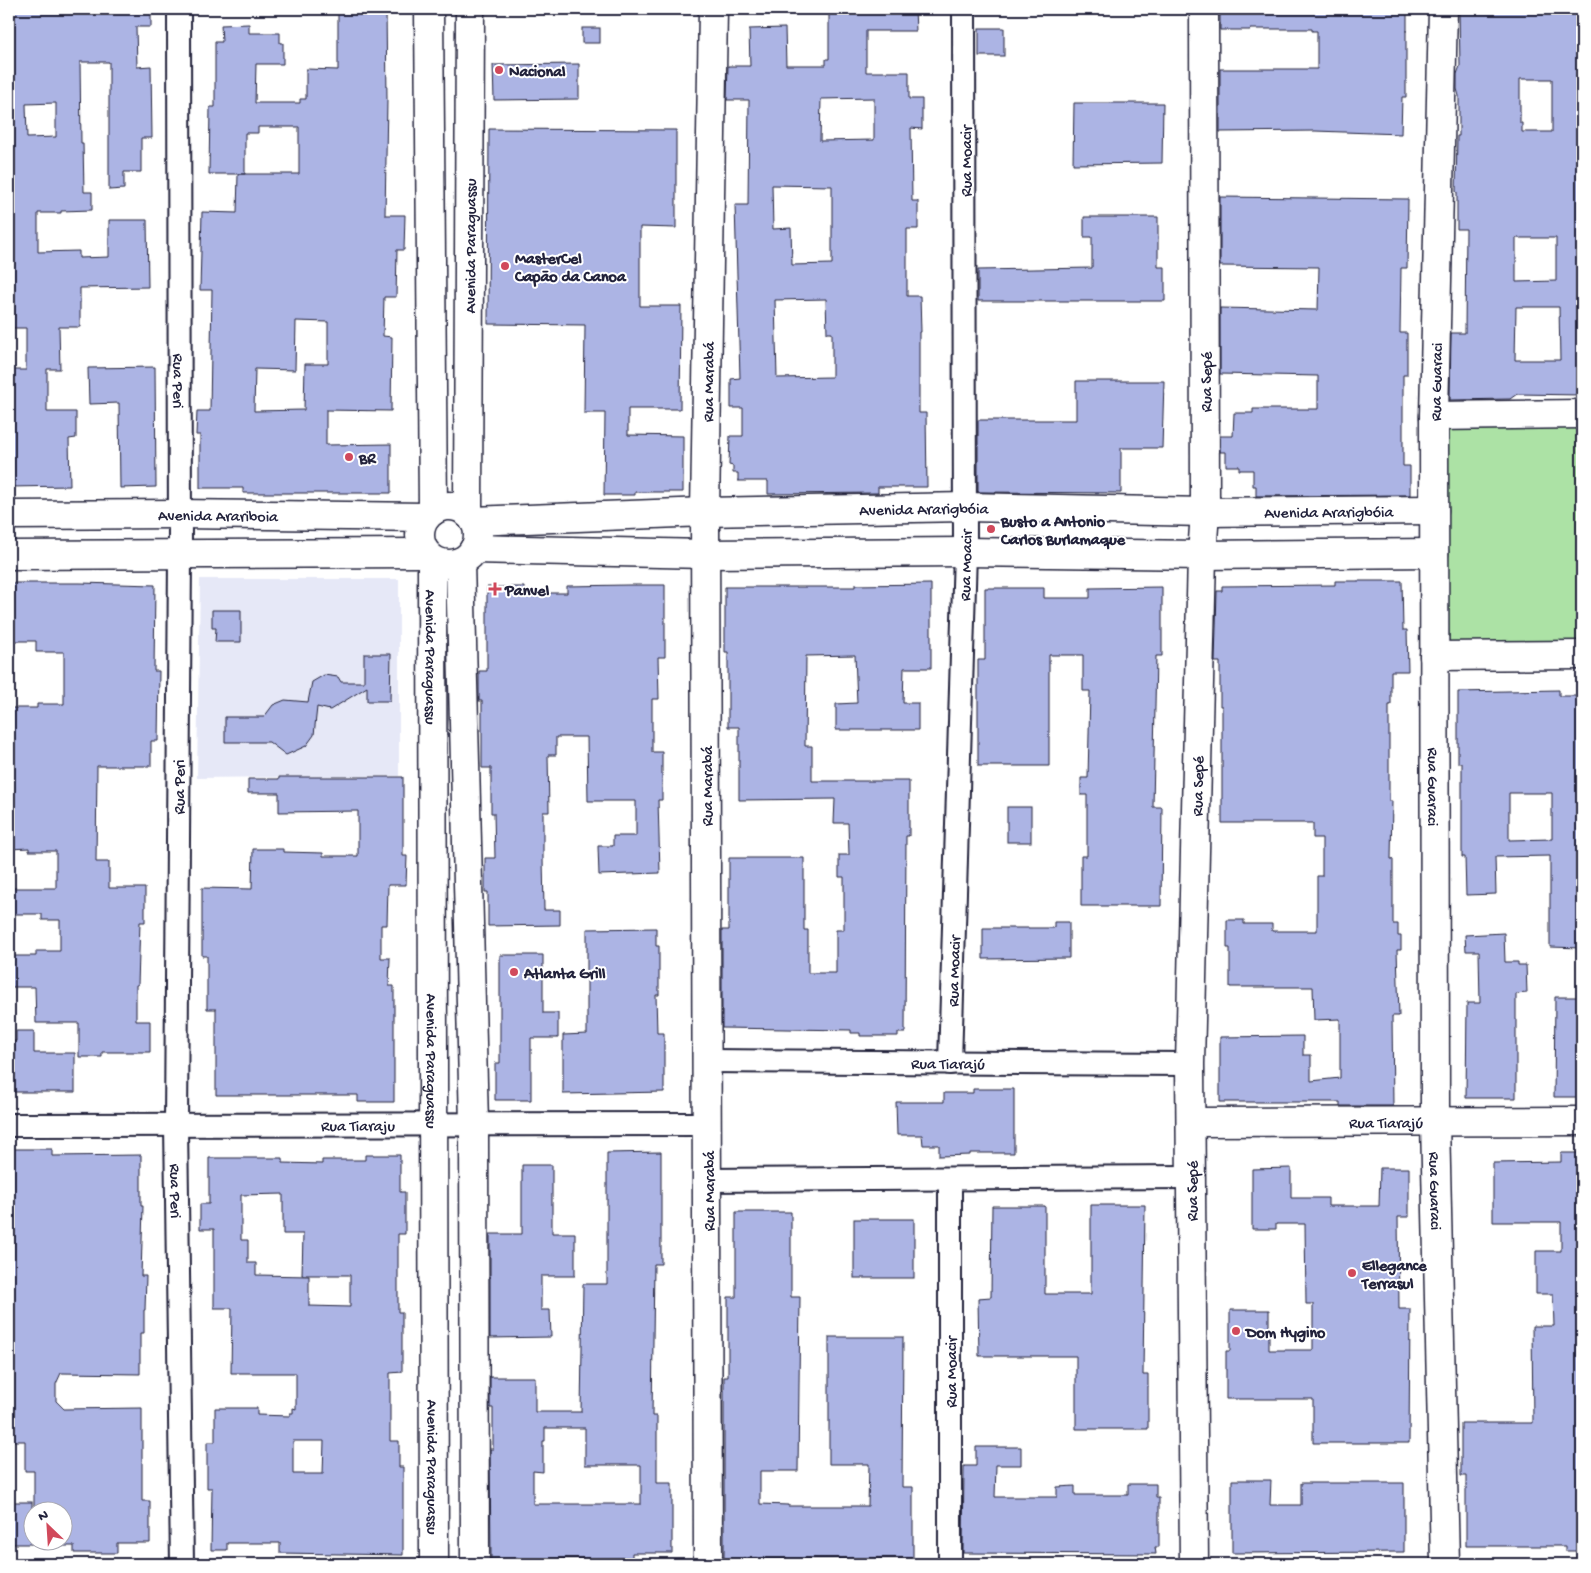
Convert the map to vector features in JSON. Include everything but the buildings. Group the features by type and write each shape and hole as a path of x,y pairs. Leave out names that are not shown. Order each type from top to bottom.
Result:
{"street":[{"name":"Rua Peri","path":"178,9 180,554 176,1125 182,1564"},
{"path":"429,9 430,514"},
{"name":"Avenida Paraguassu","path":"470,9 471,518"},
{"name":"Rua Marabá","path":"708,1564 705,512 713,9"},
{"name":"Rua Moacir","path":"950,1063 966,507 964,9"},
{"name":"Rua Sepé","path":"1194,1564 1190,1064 1202,554 1205,512 1204,9"},
{"name":"Rua Guaraci","path":"1442,9 1434,416 1434,656 1435,1122 1445,1564"},
{"path":"1434,416 1582,414"},
{"path":"467,556 477,540 477,530 471,518 460,509 451,506 442,507 430,514 421,526 419,535 421,544 429,556 441,563 450,564 467,556 965,552 1434,553"},
{"name":"Avenida Ararigbóia","path":"471,518 966,507 1205,512 1434,510"},
{"name":"Avenida Arariboia","path":"20,515 430,514"},
{"path":"20,515 20,555 429,556"},
{"name":"Avenida Paraguassu","path":"429,556 434,1564"},
{"name":"Avenida Paraguassu","path":"467,556 474,1124 476,1564"},
{"path":"1434,656 1582,655"},
{"name":"Rua Tiarajú","path":"707,1061 1190,1064"},
{"name":"Rua Tiarajú","path":"1190,1122 1582,1120"},
{"name":"Rua Tiaraju","path":"9,1125 708,1124"},
{"path":"707,1180 1191,1177"},
{"name":"Rua Moacir","path":"950,1179 950,1564"}],"shaded area":[{"path":"200,579 399,579 399,776 197,778"}],"green space":[{"path":"1582,424 1582,646 1449,645 1445,426"}],"place":[{"name":"Nacional","path":"499,70"},
{"name":"MasterCel Capão da Canoa","path":"505,266"},
{"name":"BR","path":"349,457"},
{"name":"Busto a Antonio Carlos Burlamaque","path":"991,529"},
{"name":"Panvel","path":"495,589"},
{"name":"Atlanta Grill","path":"514,972"},
{"name":"Ellegance Terrasul","path":"1352,1273"},
{"name":"Dom Hygino","path":"1236,1331"}]}
